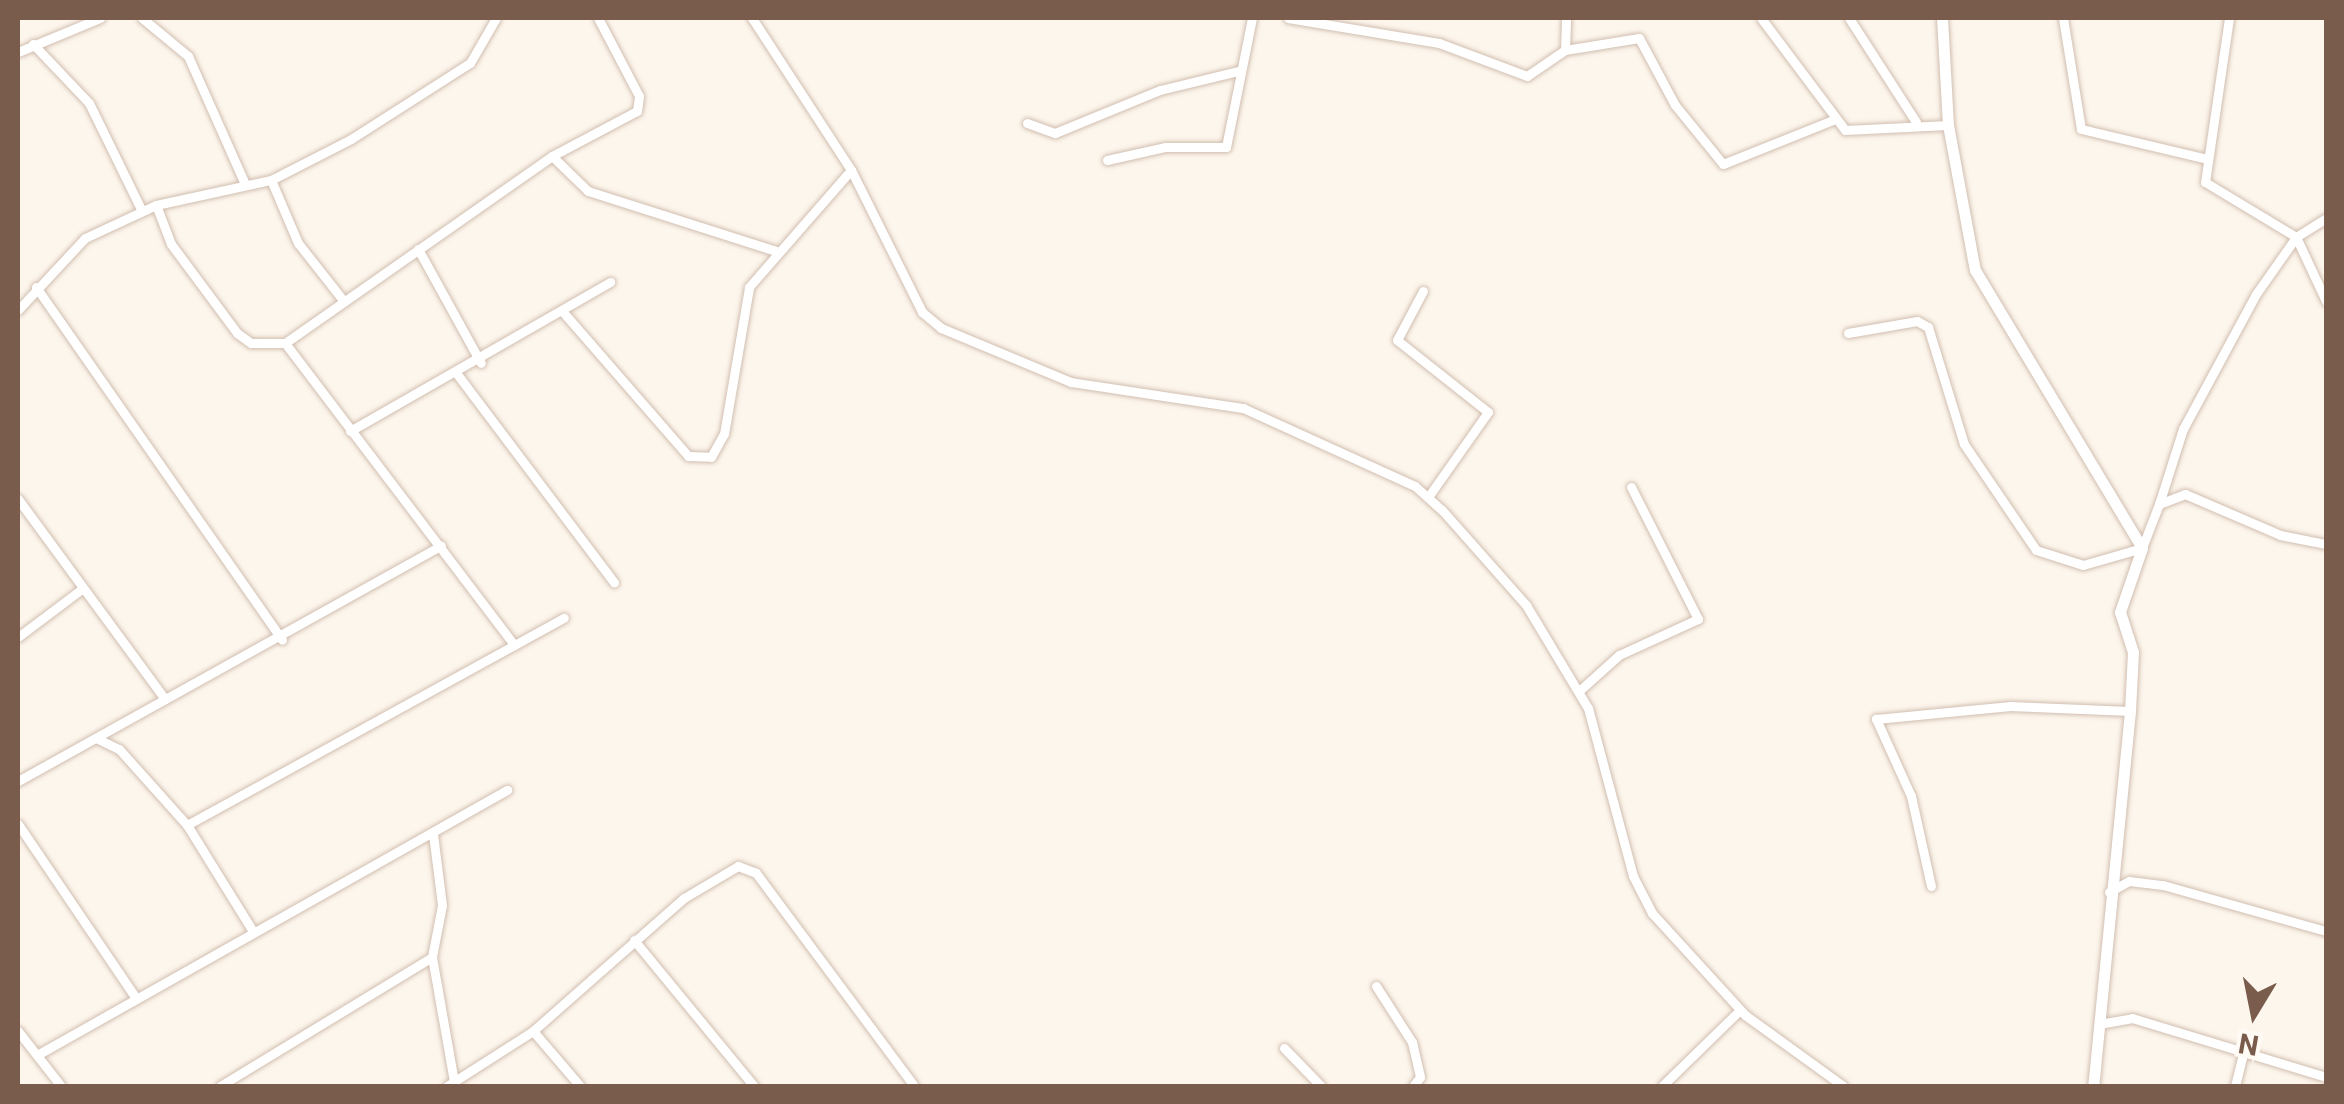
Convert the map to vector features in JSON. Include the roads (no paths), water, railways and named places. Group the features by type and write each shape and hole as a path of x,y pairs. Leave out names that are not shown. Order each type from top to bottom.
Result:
{"street":[{"path":"18,52 100,18"},
{"path":"142,18 188,56 246,184"},
{"path":"18,310 36,286 86,238 156,205 271,180 470,63 496,18"},
{"path":"156,205 171,244 237,333 252,343 286,342 342,299 552,156 640,104 598,18"},
{"path":"752,18 852,170 922,312 964,340 1071,382 1243,408 1428,497 1526,605 1579,691 1633,876 1679,950 1740,1010 1843,1086"},
{"path":"1107,160 1165,147 1226,148 1238,71 1252,18"},
{"path":"1288,18 1439,43 1514,75 1550,68 1565,50 1566,18"},
{"path":"1761,18 1833,120 1855,131 1916,122 1948,125"},
{"path":"1849,18 1916,122"},
{"path":"1942,18 1948,125 1976,270 2142,548"},
{"path":"2063,18 2080,129 2204,158"},
{"path":"2227,18 2204,158 2210,190 2265,212 2296,237 2326,301"},
{"path":"1565,50 1639,38 1675,105 1722,164 1833,120"},
{"path":"33,44 89,104 142,211"},
{"path":"1026,123 1055,133 1160,90 1238,71"},
{"path":"552,156 588,191 776,251"},
{"path":"563,312 688,456 711,457 724,434 744,300 776,251 852,170"},
{"path":"271,180 298,243 342,299"},
{"path":"2093,1086 2108,892 2130,711 2132,652 2120,612 2183,429 2296,237 2326,218"},
{"path":"418,249 481,363"},
{"path":"350,431 481,363 610,282"},
{"path":"36,286 282,640"},
{"path":"1423,291 1397,340 1473,392 1488,412 1428,497"},
{"path":"1848,332 1928,327 1964,444 2036,550 2084,565 2142,548"},
{"path":"286,342 514,645"},
{"path":"457,374 614,582"},
{"path":"1579,691 1620,655 1698,619 1631,487"},
{"path":"2159,504 2185,494 2326,544"},
{"path":"18,499 165,699"},
{"path":"18,782 165,699 282,640 441,546"},
{"path":"18,637 83,588"},
{"path":"186,825 470,677 514,645 564,618"},
{"path":"1930,886 1911,796 1876,719 2010,706 2130,711"},
{"path":"117,728 119,749"},
{"path":"96,738 119,749 186,825 252,930"},
{"path":"37,1055 252,930 507,790"},
{"path":"18,824 136,998"},
{"path":"433,834 442,905 432,957 450,1084 534,1030 634,940 716,876 746,867 914,1086"},
{"path":"2108,892 2129,881 2163,885 2326,931"},
{"path":"634,940 754,1086"},
{"path":"220,1086 432,957"},
{"path":"1376,986 1412,1042 1420,1076 1413,1086"},
{"path":"1662,1086 1740,1010"},
{"path":"2099,1024 2132,1018 2326,1077"},
{"path":"534,1030 580,1086"},
{"path":"18,1031 61,1086"},
{"path":"1284,1048 1321,1086"},
{"path":"2235,1086 2244,1049"}]}
